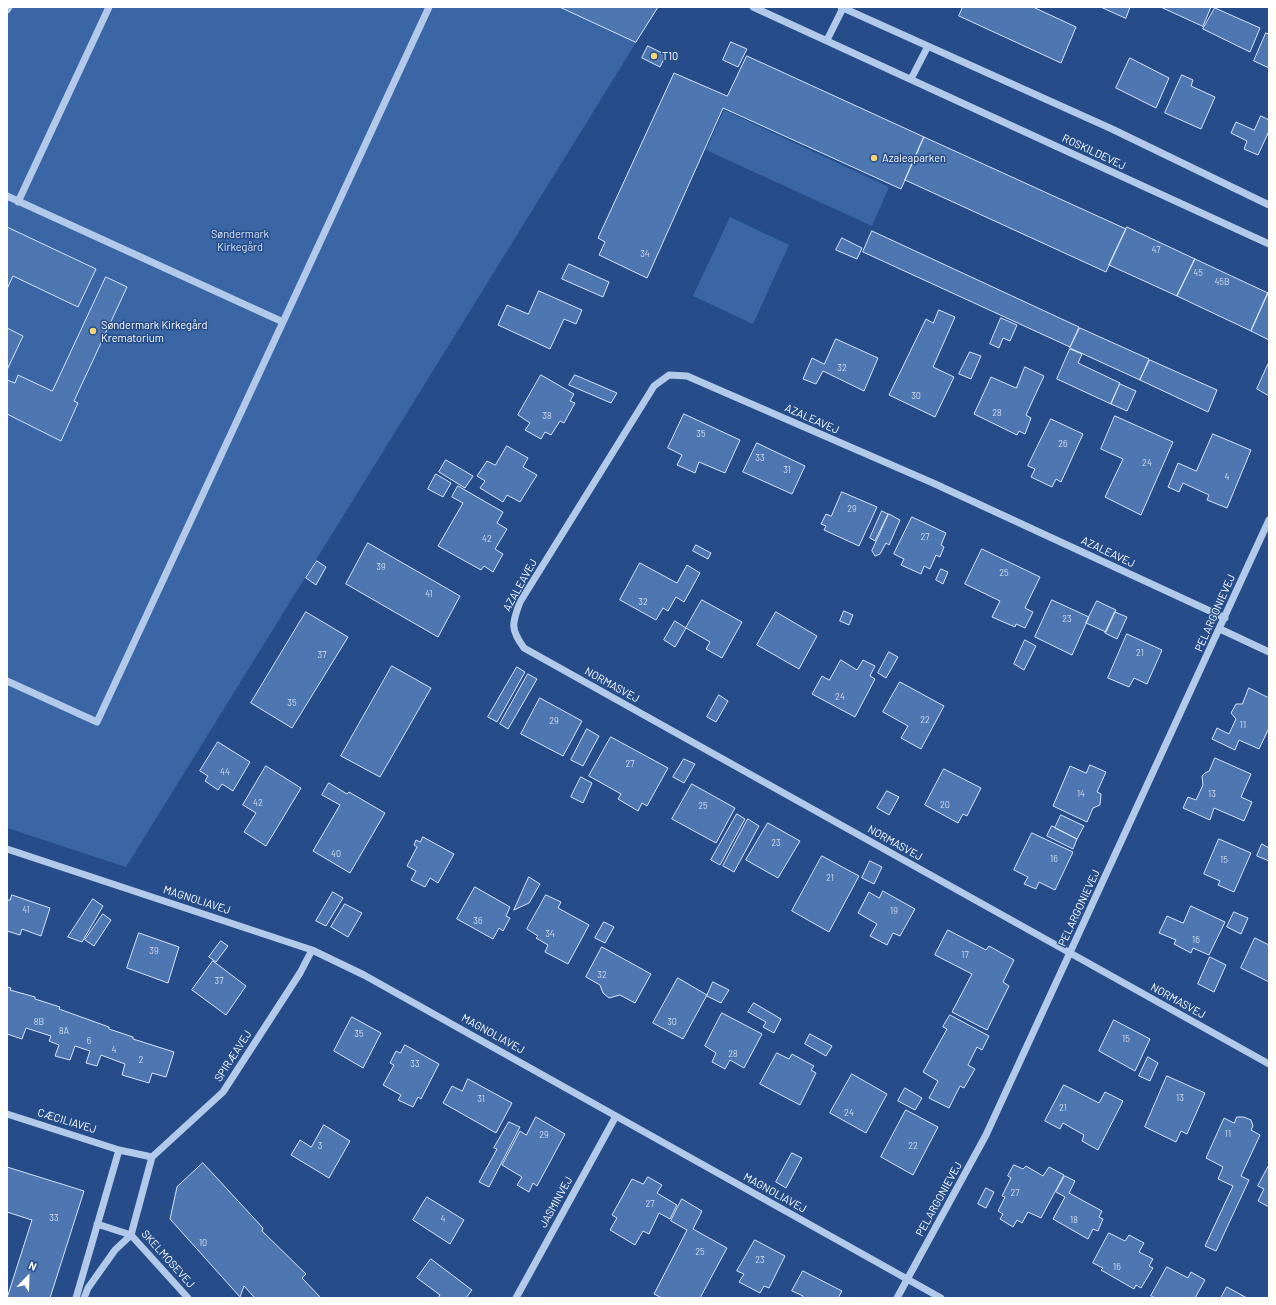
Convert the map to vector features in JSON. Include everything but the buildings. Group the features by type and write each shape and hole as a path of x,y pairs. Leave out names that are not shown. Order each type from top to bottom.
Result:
{"street":[{"path":"18,202 109,7"},
{"path":"7,681 97,722 429,7"},
{"name":"ROSKILDEVEJ","path":"753,7 1269,244"},
{"path":"827,40 842,7 1112,129 1269,205"},
{"path":"911,79 928,46"},
{"path":"7,196 283,322"},
{"name":"AZALEAVEJ","path":"515,635 512,621 520,602 654,386 669,375 687,376 933,483 1225,618"},
{"name":"PELARGONIEVEJ","path":"897,1298 986,1135 1269,520"},
{"path":"1220,629 1269,652"},
{"name":"NORMASVEJ","path":"515,635 524,648 1269,1064"},
{"name":"MAGNOLIAVEJ","path":"7,849 312,950 364,975 941,1298"},
{"name":"SPIRÆAVEJ","path":"152,1158 223,1092 300,973 312,950"},
{"name":"CÆCILIAVEJ","path":"7,1114 119,1150 152,1158"},
{"name":"JASMINVEJ","path":"516,1298 616,1116"},
{"path":"76,1298 119,1150"},
{"path":"84,1298 88,1288 115,1250 131,1235 152,1158"},
{"path":"97,1224 131,1235"},
{"name":"SKELMOSEVEJ","path":"131,1235 188,1298"}],"green space":[{"name":"Søndermark Kirkegård","path":"7,7 658,7 126,867 7,828"},
{"path":"724,110 889,187 872,226 706,150"},
{"path":"730,217 789,245 753,324 693,296"}],"place":[{"name":"T10","path":"654,56"},
{"name":"Azaleaparken","path":"874,158"},
{"name":"Søndermark Kirkegård Krematorium","path":"93,331"}]}
